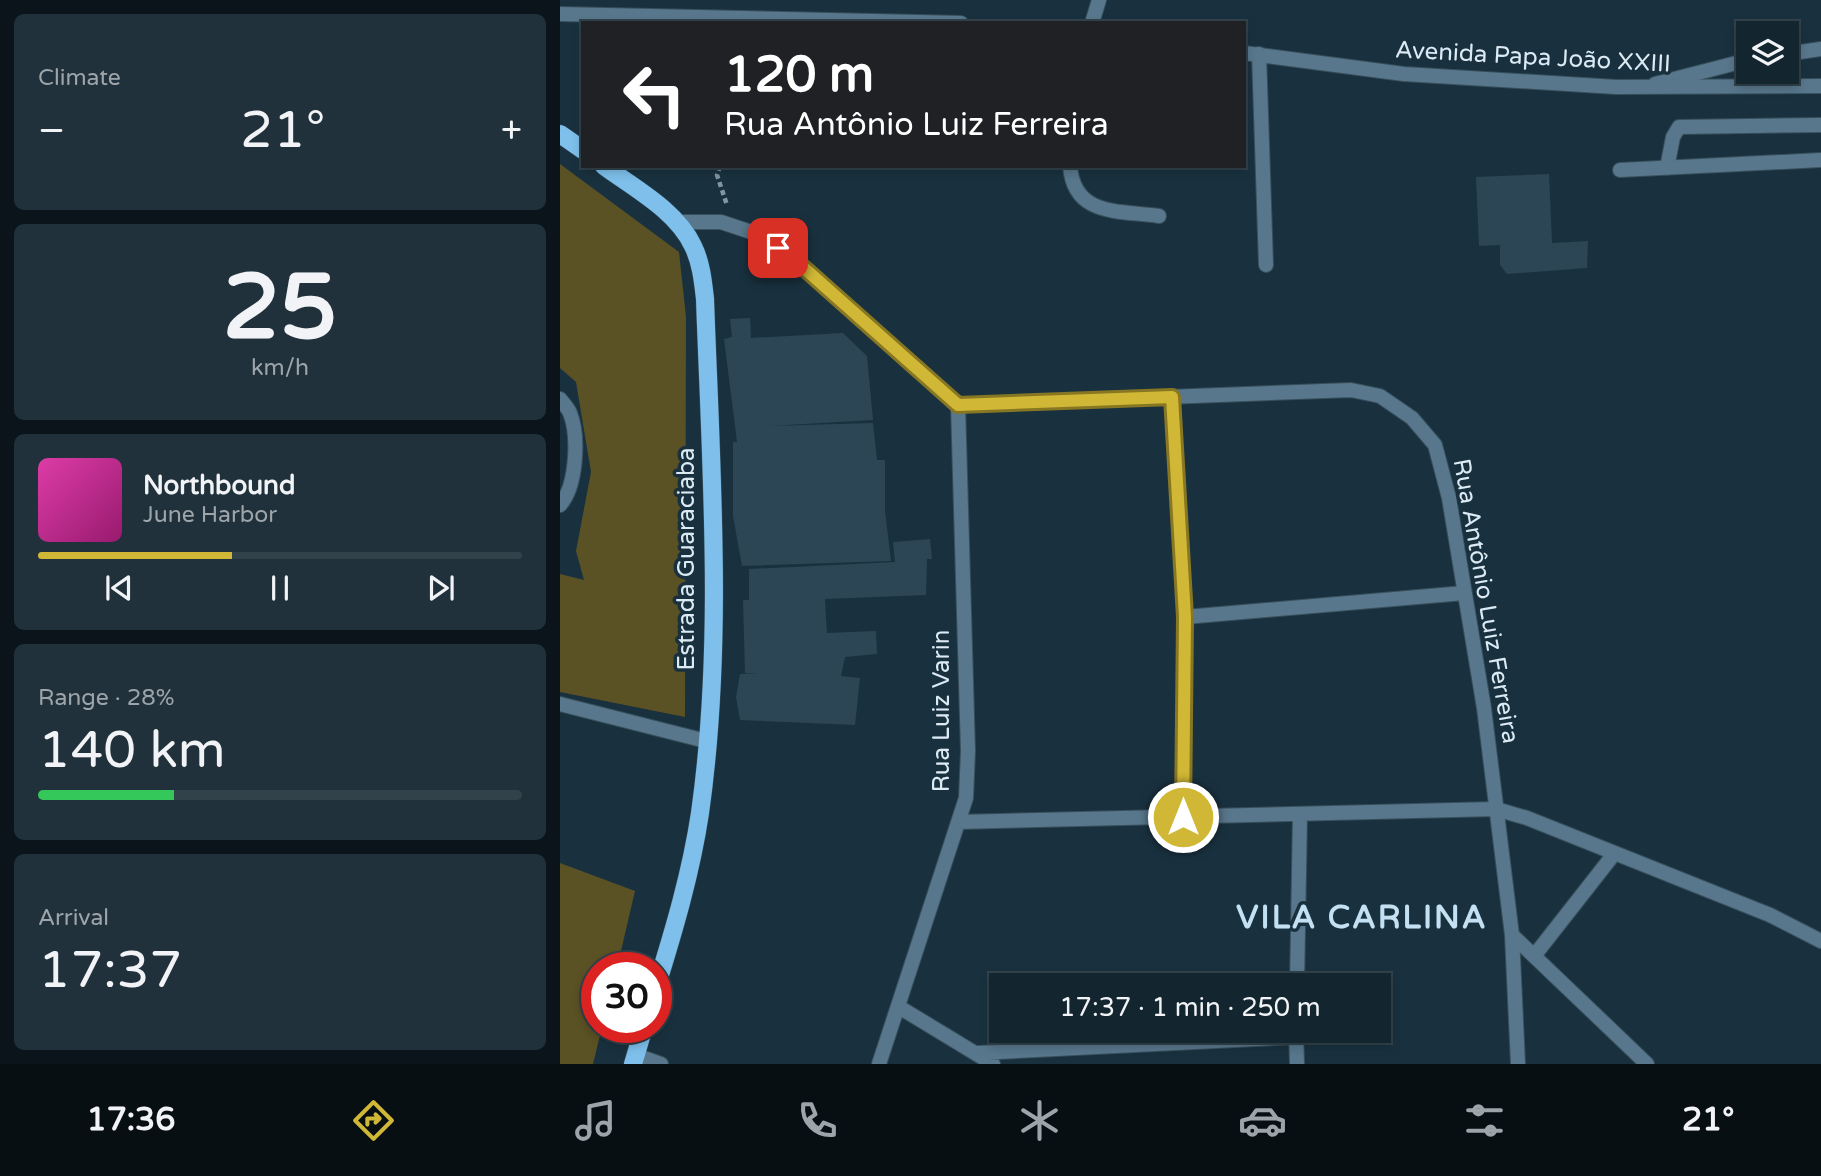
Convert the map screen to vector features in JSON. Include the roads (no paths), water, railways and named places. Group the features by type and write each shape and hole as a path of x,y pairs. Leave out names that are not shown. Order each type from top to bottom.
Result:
{"main road":[{"path":"560,134 581,149"},
{"name":"Estrada Guaraciaba","path":"607,168 675,222 692,244 700,265 705,299 714,548 706,741 700,813 683,900 667,952"},
{"path":"634,1060 639,1043"}],"street":[{"path":"1093,21 1100,0"},
{"path":"561,15 861,21"},
{"path":"1799,52 1821,49"},
{"path":"1252,53 1266,265"},
{"name":"Avenida Papa João XXIII","path":"1252,53 1404,74 1640,88 1821,86"},
{"path":"1640,88 1736,63"},
{"path":"1667,168 1673,137 1679,127 1821,125"},
{"path":"1620,170 1821,160"},
{"path":"1070,168 1073,187 1091,206 1159,216"},
{"path":"675,222 733,224 760,236 795,260 958,405"},
{"name":"Rua Antônio Luiz Ferreira","path":"958,405 1351,390 1380,396 1412,418 1435,445 1449,498 1484,708 1512,935 1518,1064"},
{"path":"1172,397 1185,617 1183,817"},
{"path":"560,399 569,413 575,444 573,475 560,505"},
{"name":"Rua Luiz Varin","path":"879,1064 965,799 968,751 958,405"},
{"path":"1185,617 1464,593"},
{"path":"560,705 706,741"},
{"path":"958,822 1496,809 1527,818 1770,915 1821,941"},
{"path":"1297,973 1300,814"},
{"path":"1534,956 1614,854"},
{"path":"1512,935 1647,1064"},
{"path":"899,1007 993,1064"},
{"path":"978,1053 1145,1043"},
{"path":"1296,1043 1297,1064"},
{"path":"634,1060 661,1064"}],"district":[{"name":"VILA CARLINA","path":"1362,918"}]}
